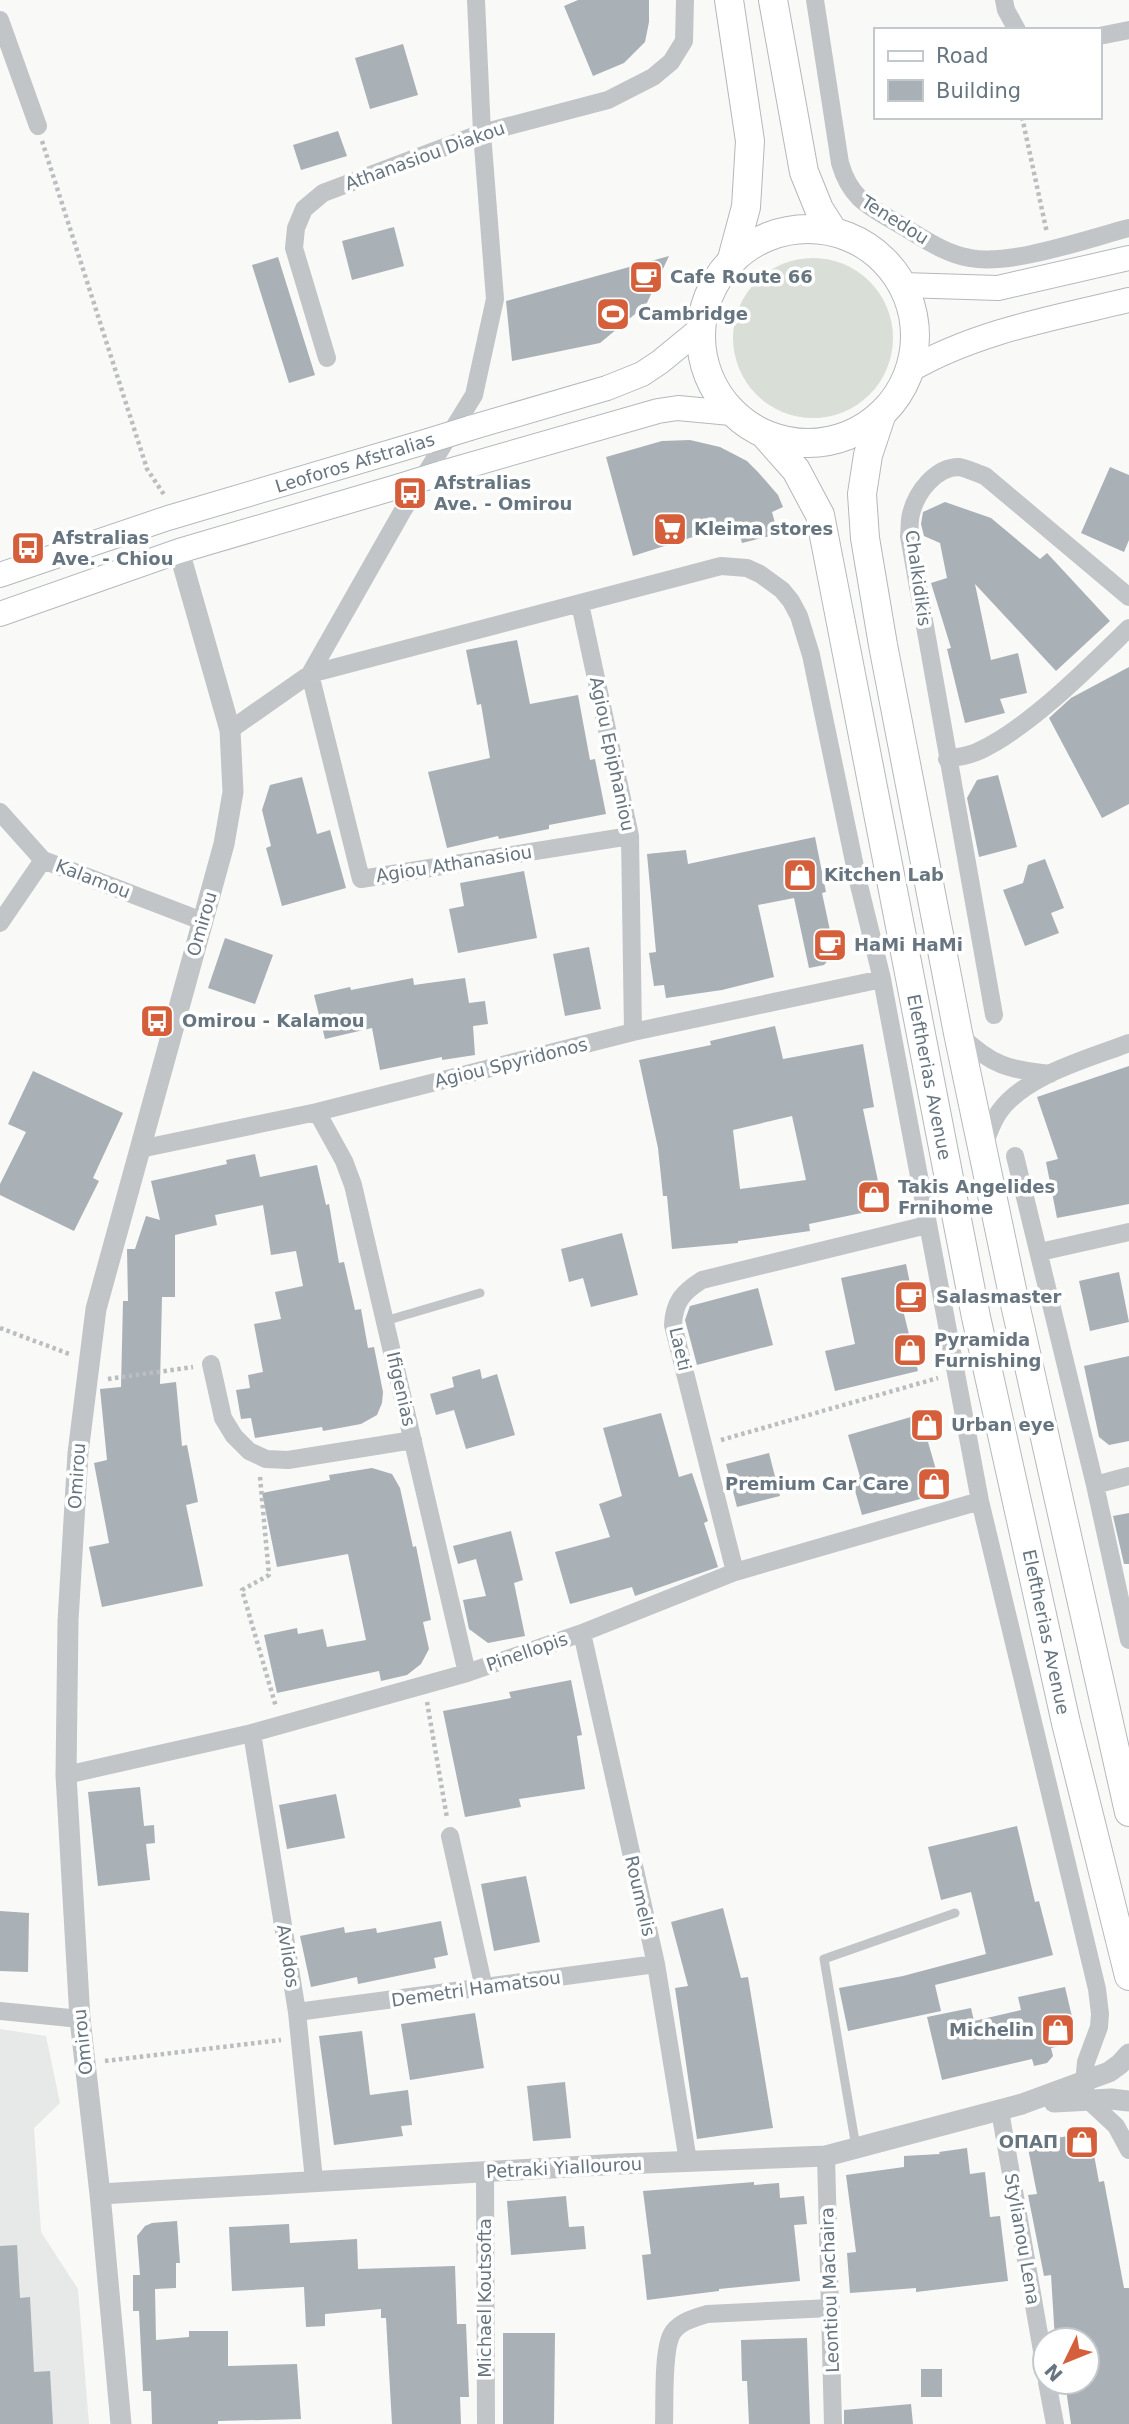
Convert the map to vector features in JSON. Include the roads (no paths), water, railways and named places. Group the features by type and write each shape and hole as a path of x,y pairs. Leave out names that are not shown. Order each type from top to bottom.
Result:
{"highway":[{"path":"729,0 750,141 746,207 732,259"},
{"path":"773,0 804,172 819,209 833,231"},
{"path":"797,229 833,231 873,251 903,285 913,312 916,341 910,370 899,395 881,416 846,438 806,444 765,436 731,413 713,388 702,359 699,330 709,291 732,259 762,238 797,229"},
{"path":"881,416 868,455 862,494 865,538 958,1033 1018,1318 1129,1812"},
{"name":"Eleftherias Avenue","path":"765,436 796,470 820,515 976,1317 1066,1723 1129,1976"}],"main road":[{"path":"903,285 998,288 1129,258"},
{"path":"910,370 938,354 985,336 1129,300"},
{"name":"Leoforos Afstralias","path":"0,575 168,518 607,387 642,374 699,330"},
{"name":"Leoforos Afstralias","path":"179,551 658,411 678,408 731,413"},
{"path":"0,614 179,551"}],"street":[{"path":"310,674 402,512 474,394 495,299 482,133 476,0"},
{"name":"Athanasiou Diakou","path":"327,358 294,248 296,228 304,209 323,193 482,133 607,100 653,77 671,62 684,41 685,0"},
{"name":"Tenedou","path":"815,0 840,163 849,188 870,208 934,244 970,258 1002,259 1129,228"},
{"path":"1004,0 1014,28"},
{"path":"0,20 38,126"},
{"path":"1101,36 1129,30"},
{"name":"Chalkidikis","path":"994,1015 909,536 911,514 919,495 929,481 942,471 960,467 985,476 1129,597"},
{"name":"Omirou","path":"121,2424 100,2194 79,2020 66,1775 68,1620 78,1453 96,1309 225,844 233,792 229,730 179,551"},
{"path":"229,730 310,674 721,566 734,565 760,574 782,590 791,601 799,616 811,655 858,881 882,979 980,1501 1097,1989 1099,2027 1086,2062 1085,2091 1095,2108 1116,2126 1129,2150"},
{"name":"Agiou Epiphaniou","path":"580,604 630,836 633,1032"},
{"path":"947,759 976,753 1004,736 1048,702 1129,628"},
{"name":"Agiou Athanasiou","path":"310,674 361,879 630,836"},
{"name":"Kalamou","path":"0,812 43,860 202,921"},
{"path":"0,923 43,860"},
{"name":"Agiou Spyridonos","path":"140,1149 317,1112 633,1032 882,979"},
{"path":"958,1033 993,1063 1050,1074"},
{"path":"983,1147 1000,1111 1012,1097 1050,1074 1129,1043"},
{"name":"Ifigenias","path":"317,1112 349,1173 467,1673"},
{"path":"1015,1156 1095,1485 1129,1640"},
{"name":"Laeti","path":"735,1572 673,1325 673,1312 677,1301 688,1289 702,1280 927,1225"},
{"path":"1040,1252 1129,1232"},
{"path":"211,1364 223,1418 234,1436 249,1451 266,1459 288,1460 412,1440"},
{"path":"1095,1485 1129,1476"},
{"name":"Pinellopis","path":"66,1775 251,1732 467,1673 582,1633 735,1572 980,1501"},
{"name":"Roumelis","path":"582,1633 656,1965 688,2161"},
{"name":"Avlidos","path":"251,1732 297,2012 314,2180"},
{"path":"450,1836 484,1988"},
{"name":"Demetri Hamatsou","path":"297,2012 656,1965"},
{"path":"0,2011 79,2020"},
{"name":"Petraki Yiallourou","path":"1085,2091 1129,2054"},
{"name":"Petraki Yiallourou","path":"100,2194 314,2180 688,2161 826,2157 1022,2104 1085,2091 1129,2101"},
{"name":"Stylianou Lena","path":"1000,2110 1038,2326"},
{"name":"Leontiou Machaira","path":"826,2157 833,2424"},
{"name":"Michael Koutsofta","path":"485,2172 486,2424"},
{"path":"664,2424 667,2347 673,2332 687,2320 707,2314 831,2308"},
{"path":"1050,2396 1055,2424"}],"lane":[{"path":"385,1321 480,1293"},
{"path":"856,2148 824,1959 956,1913"}],"place":[{"name":"Cafe Route 66","path":"646,277"},
{"name":"Cambridge","path":"613,314"},
{"name":"Afstralias Ave. - Omirou","path":"410,493"},
{"name":"Kleima stores","path":"670,529"},
{"name":"Afstralias Ave. - Chiou","path":"28,548"},
{"name":"Kitchen Lab","path":"800,875"},
{"name":"HaMi HaMi","path":"830,945"},
{"name":"Omirou - Kalamou","path":"157,1021"},
{"name":"Takis Angelides Frnihome","path":"874,1197"},
{"name":"Salasmaster","path":"911,1297"},
{"name":"Pyramida Furnishing","path":"910,1350"},
{"name":"Urban eye","path":"927,1425"},
{"name":"Premium Car Care","path":"934,1484"},
{"name":"Michelin","path":"1058,2030"},
{"name":"ΟΠΑΠ","path":"1082,2142"}]}
